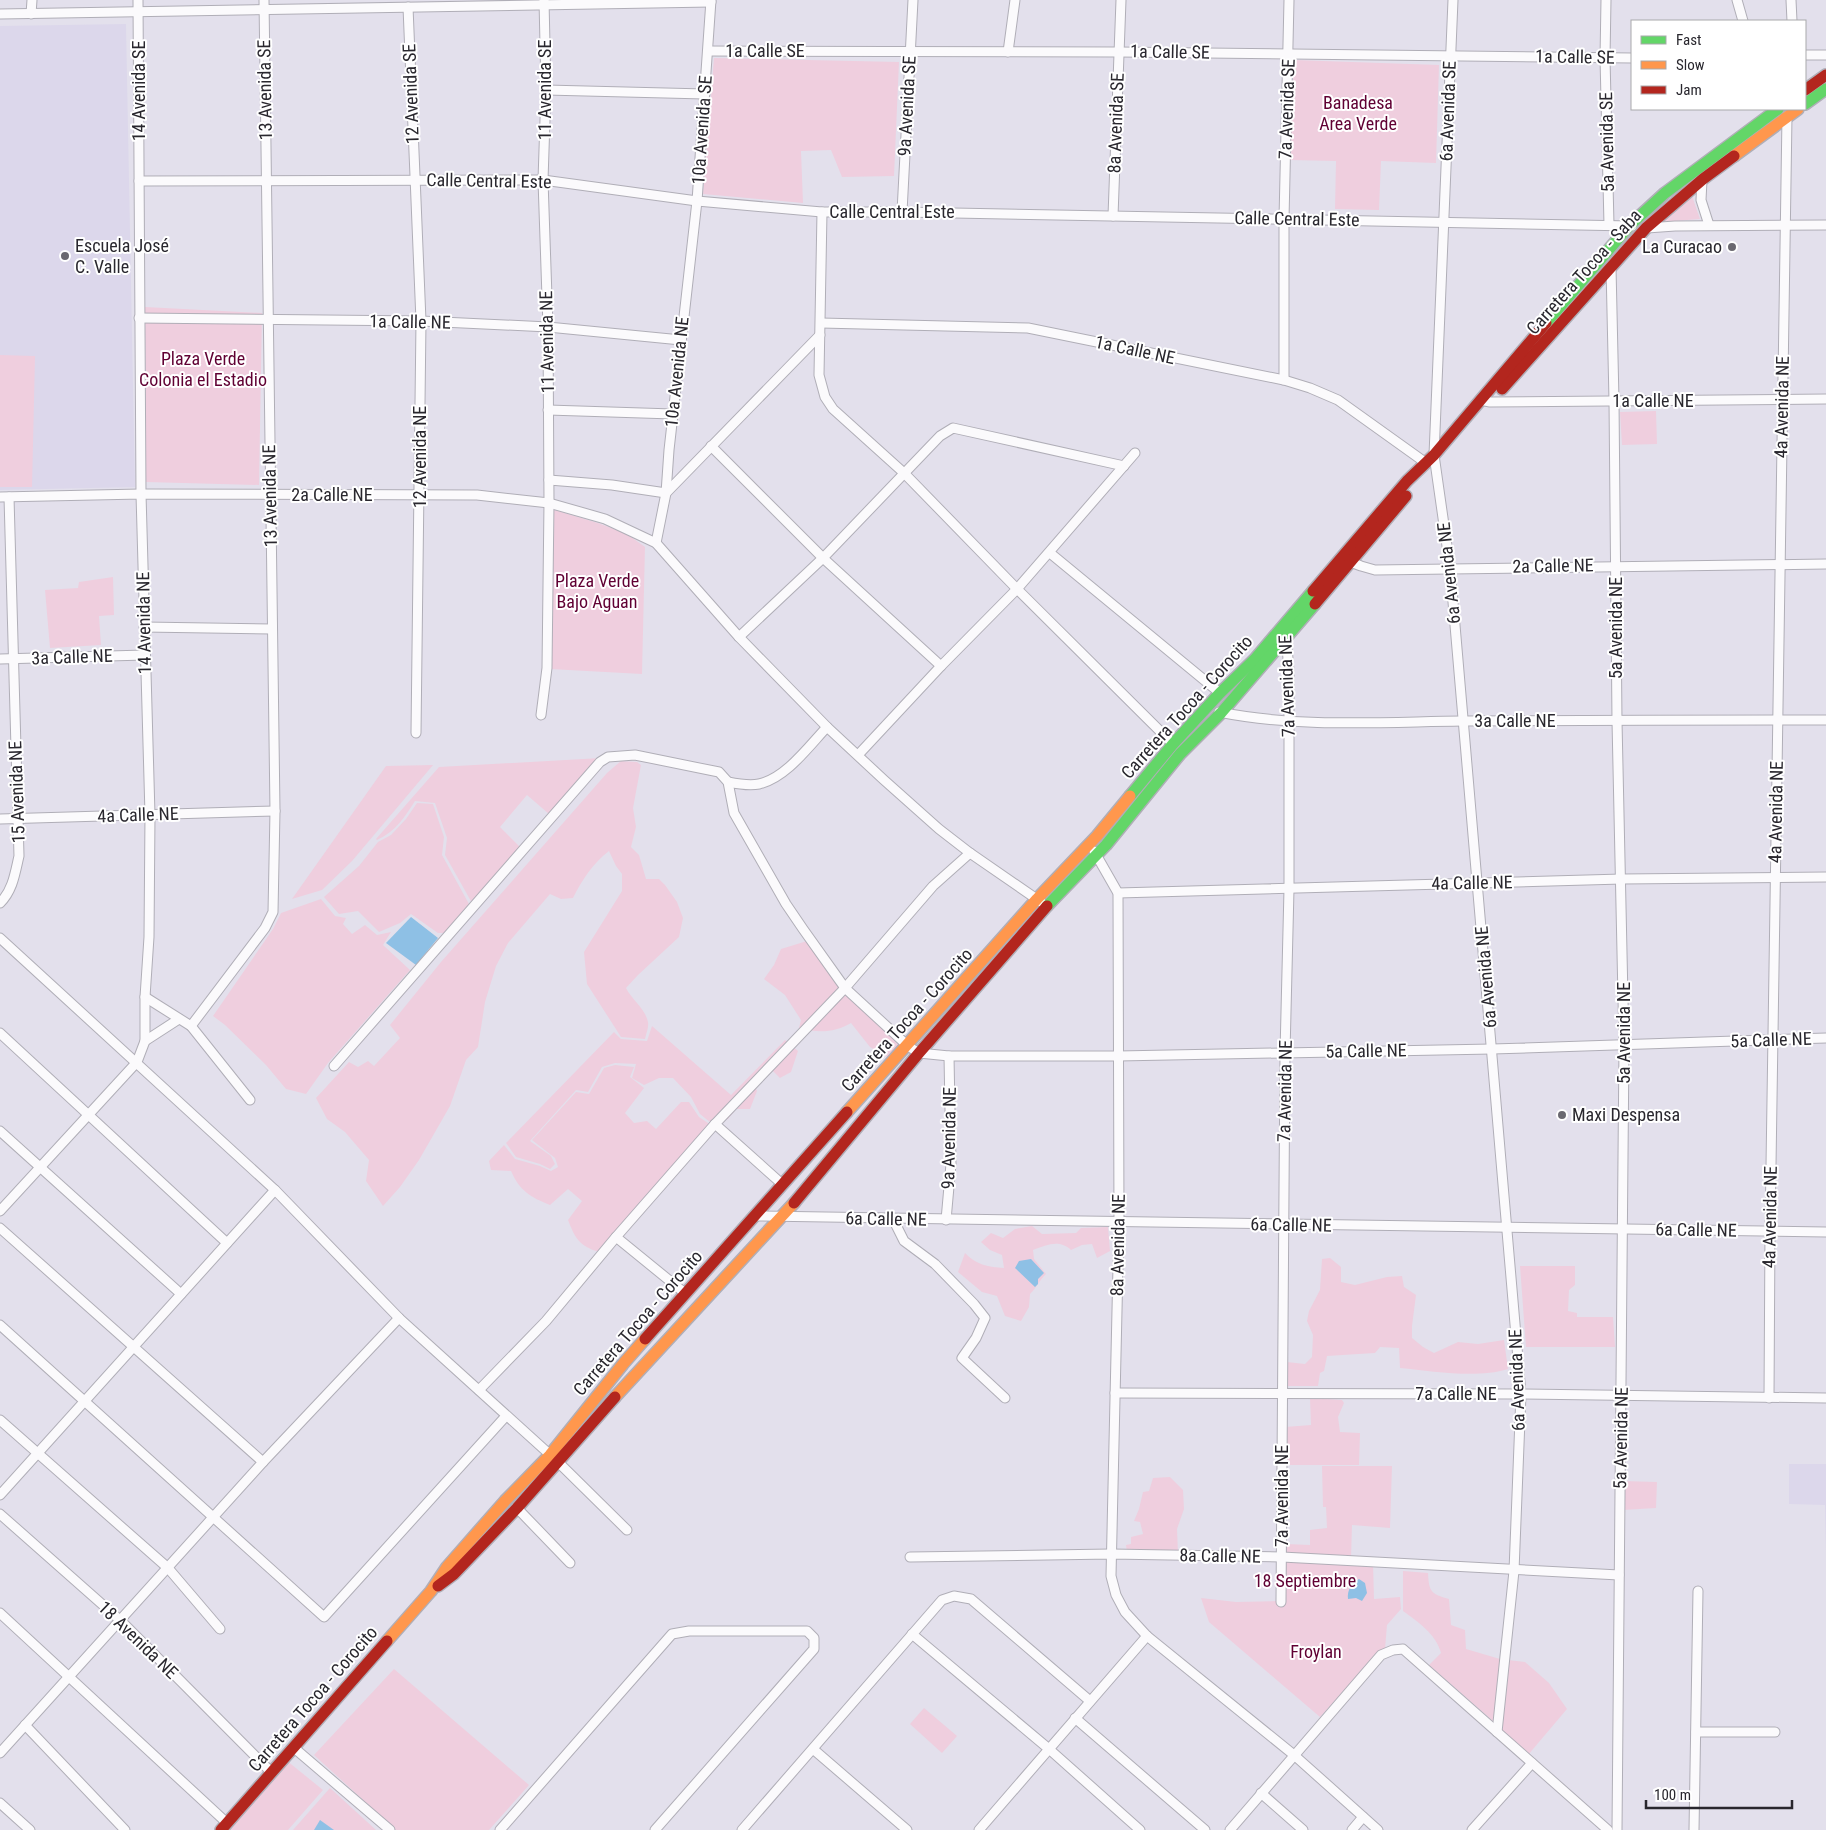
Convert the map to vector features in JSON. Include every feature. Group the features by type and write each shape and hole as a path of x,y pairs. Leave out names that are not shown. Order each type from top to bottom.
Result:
{"main road":[{"path":"1806,89 1826,75"},
{"path":"1806,103 1826,89"},
{"name":"Carretera Tocoa - Saba","path":"1416,480 1485,401 1646,228 1782,113"},
{"name":"Carretera Tocoa - Saba","path":"1485,401 1629,226 1665,193 1782,113"},
{"name":"Carretera Tocoa - Corocito","path":"432,1591 454,1574 517,1508 623,1364 756,1216 782,1184 1041,903 1098,855 1180,754 1221,713 1287,637 1346,560 1374,518 1416,480"},
{"name":"Carretera Tocoa - Corocito","path":"224,1826 432,1591 447,1567 505,1501 553,1458 782,1217 919,1053 1088,844 1097,836 1173,744 1220,692 1256,659 1284,625 1346,560"}],"street":[{"path":"31,14 32,0"},
{"name":"14 Avenida SE","path":"138,0 139,181"},
{"name":"13 Avenida SE","path":"264,0 266,181"},
{"name":"9a Avenida SE","path":"902,212 913,0"},
{"path":"1008,52 1015,0"},
{"name":"8a Avenida SE","path":"1113,216 1121,0"},
{"name":"7a Avenida SE","path":"1284,219 1289,0"},
{"name":"6a Avenida SE","path":"1444,222 1453,0"},
{"name":"5a Avenida SE","path":"1606,0 1605,58 1608,225"},
{"path":"1737,0 1743,20"},
{"path":"1791,0 1792,20"},
{"path":"0,14 408,7 544,2 711,1"},
{"name":"10a Avenida SE","path":"697,201 711,1"},
{"name":"11 Avenida SE","path":"543,180 546,90 544,2"},
{"name":"12 Avenida SE","path":"408,7 414,180"},
{"name":"1a Calle SE","path":"708,51 1119,52 1631,58"},
{"path":"1806,55 1826,54"},
{"path":"546,90 705,94"},
{"name":"4a Avenida NE","path":"1768,1398 1785,225 1782,113"},
{"path":"1702,179 1701,200 1709,225"},
{"name":"12 Avenida NE","path":"414,180 421,321 416,733"},
{"name":"Calle Central Este","path":"139,181 543,180 697,201 822,212 1608,225 1646,228 1709,225 1826,225"},
{"name":"11 Avenida NE","path":"541,715 547,668 549,503 548,327 543,180"},
{"name":"14 Avenida NE","path":"137,1062 145,1041 145,997 149,937 150,815 144,655 141,494 139,181"},
{"name":"13 Avenida NE","path":"190,1026 265,928 273,912 275,811 266,181"},
{"name":"10a Avenida NE","path":"656,543 666,493 697,201"},
{"path":"822,212 819,375 825,398 833,409 904,473 1017,590 1173,744"},
{"path":"1284,219 1284,380"},
{"name":"6a Avenida NE","path":"1444,222 1432,461 1450,568 1521,1394 1514,1571 1497,1732"},
{"name":"5a Avenida NE","path":"1610,267 1614,401 1617,721 1622,879 1624,1045 1617,1830"},
{"name":"1a Calle NE","path":"139,318 421,321 548,327 681,340"},
{"name":"1a Calle NE","path":"821,323 1028,328 1284,380 1310,388 1338,400 1432,461"},
{"path":"549,480 612,485 666,493 820,335"},
{"name":"1a Calle NE","path":"1485,401 1826,399"},
{"path":"548,410 673,414"},
{"path":"739,637 824,558 940,436 953,428 1124,466"},
{"path":"711,446 824,558 941,666"},
{"path":"858,755 941,666 1017,590 1135,453"},
{"name":"2a Calle NE","path":"4,497 141,494 477,495 549,503 606,519 656,543"},
{"name":"15 Avenida NE","path":"0,903 6,897 14,880 19,856 13,659 4,497"},
{"path":"656,543 739,637 827,727 909,803 970,853 1041,903"},
{"path":"1050,553 1220,692"},
{"name":"2a Calle NE","path":"1346,560 1375,570 1616,565 1826,564"},
{"name":"7a Avenida NE","path":"1281,1602 1285,1052 1289,889 1289,671 1287,637 1284,625"},
{"path":"144,627 272,629"},
{"name":"3a Calle NE","path":"0,659 144,655"},
{"name":"3a Calle NE","path":"1205,708 1221,713 1289,722 1368,724 1462,721 1826,720"},
{"path":"334,1066 600,762 608,757 622,755 646,756 719,772 728,782 743,785 760,784 783,774 827,727"},
{"name":"5a Calle NE","path":"728,782 734,813 786,904 845,988 908,1046 919,1053 949,1056 1118,1056 1492,1049 1826,1038"},
{"name":"4a Calle NE","path":"0,819 275,811"},
{"path":"1088,844 1098,855 1118,893"},
{"path":"479,1390 546,1321 715,1124 845,988 933,886 970,853"},
{"name":"4a Calle NE","path":"1118,893 1622,879 1826,877"},
{"name":"8a Avenida NE","path":"1118,893 1118,1222 1111,1554 1111,1576 1116,1595 1125,1612 1147,1636 1294,1755 1378,1830"},
{"path":"0,938 274,1190 399,1318 553,1458 627,1530"},
{"path":"145,997 190,1026 250,1100"},
{"path":"145,1041 179,1019"},
{"path":"0,1033 227,1243"},
{"name":"9a Avenida NE","path":"946,1220 951,1164 949,1056"},
{"path":"0,1211 137,1062"},
{"path":"715,1124 782,1184"},
{"path":"0,1131 181,1294"},
{"path":"0,1495 274,1190"},
{"name":"6a Calle NE","path":"756,1216 1826,1232"},
{"path":"893,1219 904,1241 936,1264 985,1318 976,1338 962,1358 1005,1398"},
{"path":"0,1228 263,1462"},
{"path":"616,1238 686,1294"},
{"path":"0,1754 263,1462 399,1318"},
{"path":"0,1324 324,1617 506,1416"},
{"name":"7a Calle NE","path":"1115,1393 1621,1394 1826,1398"},
{"path":"0,1420 168,1568 220,1629"},
{"path":"517,1508 570,1563"},
{"name":"18 Avenida NE","path":"0,1514 121,1621 271,1772"},
{"name":"8a Calle NE","path":"910,1557 1111,1554 1282,1557 1514,1571 1619,1575"},
{"path":"1694,1830 1698,1592"},
{"path":"742,1830 942,1600 954,1596 972,1599 1090,1701"},
{"path":"0,1613 70,1677 224,1826"},
{"path":"500,1830 672,1634 689,1631 807,1630 814,1638 814,1649 655,1830"},
{"path":"912,1634 1049,1749 1140,1830"},
{"path":"979,1830 1147,1636"},
{"path":"1230,1830 1381,1655 1393,1650 1403,1649 1608,1830"},
{"path":"1075,1718 1205,1830"},
{"path":"25,1725 125,1830"},
{"path":"1696,1732 1775,1732"},
{"path":"293,1747 390,1830"},
{"path":"813,1749 906,1830"},
{"path":"1472,1830 1532,1762"},
{"path":"1261,1794 1303,1830"},
{"path":"0,1802 30,1830"},
{"path":"1352,1830 1363,1817"}],"shaded area":[{"name":"Escuela José C. Valle","path":"126,24 135,487 0,490 0,26"},
{"path":"1789,1464 1826,1464 1826,1552 1825,1505 1789,1504"}],"green space":[{"path":"714,58 899,62 894,176 842,177 831,150 801,151 803,203 703,194"},
{"name":"Banadesa Area Verde","path":"1294,60 1439,65 1436,163 1381,161 1379,210 1335,209 1336,161 1290,160"},
{"path":"1692,196 1700,219 1662,222"},
{"name":"Plaza Verde Colonia el Estadio","path":"145,307 262,313 259,485 146,482"},
{"path":"0,355 35,356 32,487 0,487"},
{"path":"1656,411 1657,444 1622,445 1620,412"},
{"name":"Plaza Verde Bajo Aguan","path":"548,508 627,534 645,547 642,674 550,669"},
{"path":"113,577 114,615 99,616 101,645 50,648 45,590 78,588 79,582"},
{"path":"601,758 549,814 527,795 500,827 520,847 472,903 445,855 447,838 435,803 415,801 394,828 384,836 376,839 439,767"},
{"path":"621,761 637,762 641,765 633,808 636,827 631,847 639,855 646,879 659,879 665,885 677,902 683,918 679,937 626,988 641,1008 648,1022 645,1039 621,1037 587,984 584,952 622,891 622,874 609,851 588,872 573,898 561,899 550,894 508,943 496,966 485,1002 478,1047 466,1060 450,1106 419,1160 400,1187 383,1206 366,1181 369,1160 345,1132 327,1119 316,1098 349,1062 358,1067 368,1061 374,1066 400,1038 390,1025 441,962 607,773"},
{"path":"433,765 352,861 322,890 292,899 386,766"},
{"path":"417,803 433,804 444,837 442,855 469,904 445,933 438,933 411,914 400,923 379,932 358,911 339,914 324,897 359,866 378,842 391,835 406,819"},
{"path":"321,899 335,916 346,918 343,924 352,934 365,925 377,935 391,932 383,945 410,970 328,1063 306,1094 286,1089 266,1065 225,1025 213,1016 273,929 281,913"},
{"path":"807,941 845,990 902,1048 889,1058 870,1047 851,1023 838,1029 826,1031 799,1028 801,1020 785,995 764,979 774,965 781,949"},
{"path":"652,1026 731,1095 785,1040 798,1051 791,1072 780,1078 770,1068 754,1084 757,1091 750,1109 736,1109 728,1119 711,1123 700,1114 691,1097 673,1078 659,1078 644,1085 632,1078 636,1064 615,1063 602,1067 588,1092 576,1090 530,1141 551,1156 555,1164 550,1169 516,1157 506,1143 614,1032 621,1039 647,1041"},
{"path":"615,1065 634,1067 630,1077 644,1088 625,1113 634,1123 647,1121 656,1129 681,1102 689,1102 699,1117 711,1125 599,1252 582,1244 573,1232 568,1220 582,1201 568,1189 550,1205 526,1192 518,1184 511,1171 491,1170 489,1161 504,1145 515,1159 551,1171 558,1167 555,1158 532,1140 576,1092 589,1094 604,1068"},
{"path":"1032,1226 1042,1234 1076,1233 1081,1228 1108,1227 1110,1251 1097,1258 1092,1244 1082,1245 1071,1250 1062,1245 1053,1244 1033,1250 1034,1259 1046,1274 1030,1294 1029,1307 1021,1321 1005,1316 997,1296 982,1292 958,1272 965,1253 983,1265 1004,1268 1002,1255 990,1250 981,1242 991,1233 1003,1238 1015,1229"},
{"path":"1330,1258 1341,1267 1341,1282 1355,1285 1387,1277 1402,1276 1404,1287 1416,1295 1412,1338 1423,1347 1434,1353 1458,1342 1478,1344 1504,1340 1508,1369 1468,1374 1400,1368 1399,1348 1380,1347 1375,1353 1327,1356 1324,1371 1320,1373 1318,1386 1287,1386 1287,1362 1305,1364 1312,1357 1313,1335 1307,1321 1309,1311 1320,1290 1322,1259"},
{"path":"1520,1266 1575,1266 1575,1285 1569,1290 1568,1311 1577,1313 1577,1317 1613,1317 1615,1347 1526,1347"},
{"path":"1310,1398 1342,1400 1344,1403 1338,1417 1340,1432 1360,1433 1359,1465 1284,1465 1285,1427 1311,1425"},
{"path":"1322,1466 1392,1466 1390,1528 1352,1525 1351,1559 1284,1555 1285,1544 1310,1545 1310,1530 1327,1528 1326,1507 1323,1507"},
{"path":"1170,1477 1183,1490 1184,1509 1177,1529 1178,1554 1127,1553 1126,1545 1131,1544 1131,1537 1143,1534 1140,1522 1134,1521 1143,1492 1149,1491 1153,1478"},
{"path":"1623,1481 1657,1482 1656,1508 1623,1510"},
{"name":"Froylan","path":"1282,1557 1373,1562 1374,1599 1400,1597 1401,1609 1387,1625 1385,1649 1378,1653 1320,1717 1209,1622 1201,1598 1236,1602 1281,1601"},
{"path":"1403,1571 1428,1573 1432,1591 1438,1596 1449,1599 1451,1625 1465,1630 1466,1649 1500,1659 1494,1722 1429,1665 1441,1653 1431,1634 1403,1611"},
{"path":"1508,1660 1525,1662 1549,1683 1567,1709 1528,1755 1501,1730"},
{"path":"394,1669 529,1785 489,1830 396,1830 314,1755"},
{"path":"924,1708 957,1736 942,1753 910,1724"},
{"path":"281,1756 323,1790 288,1830 216,1830"},
{"path":"330,1788 376,1830 293,1830"}],"water":[{"path":"411,917 438,938 416,965 386,943"},
{"path":"1031,1259 1044,1273 1038,1279 1038,1284 1035,1287 1015,1268 1019,1261"},
{"path":"1359,1579 1365,1583 1367,1593 1362,1601 1356,1598 1348,1599 1350,1588"},
{"path":"320,1820 334,1830 314,1830"}],"traffic: fast":[{"path":"1806,103 1826,89"},
{"path":"1546,323 1629,226 1665,193 1777,110"},
{"path":"1130,796 1173,744 1220,693 1255,659 1313,591"},
{"path":"1047,906 1106,845 1180,754 1221,713 1315,604"}],"traffic: slow":[{"path":"1734,156 1797,110"},
{"path":"847,1112 1037,899 1097,836 1130,796"},
{"path":"615,1397 794,1203"},
{"path":"387,1641 431,1591 447,1567 505,1501 550,1455 645,1339"}],"traffic: jam":[{"path":"1806,89 1826,75"},
{"path":"1502,389 1646,228 1703,179 1734,156"},
{"path":"1313,591 1407,481 1434,455 1546,323"},
{"path":"1315,604 1406,496"},
{"path":"794,1203 919,1053 1047,906"},
{"path":"645,1339 847,1112"},
{"path":"438,1586 454,1574 517,1508 615,1397"},
{"path":"221,1830 387,1641"}],"place":[{"name":"La Curacao","path":"1732,247"},
{"name":"Escuela José C. Valle","path":"65,256"},
{"name":"Maxi Despensa","path":"1562,1115"}],"park label":[{"name":"18 Septiembre","path":"1305,1581"}]}
